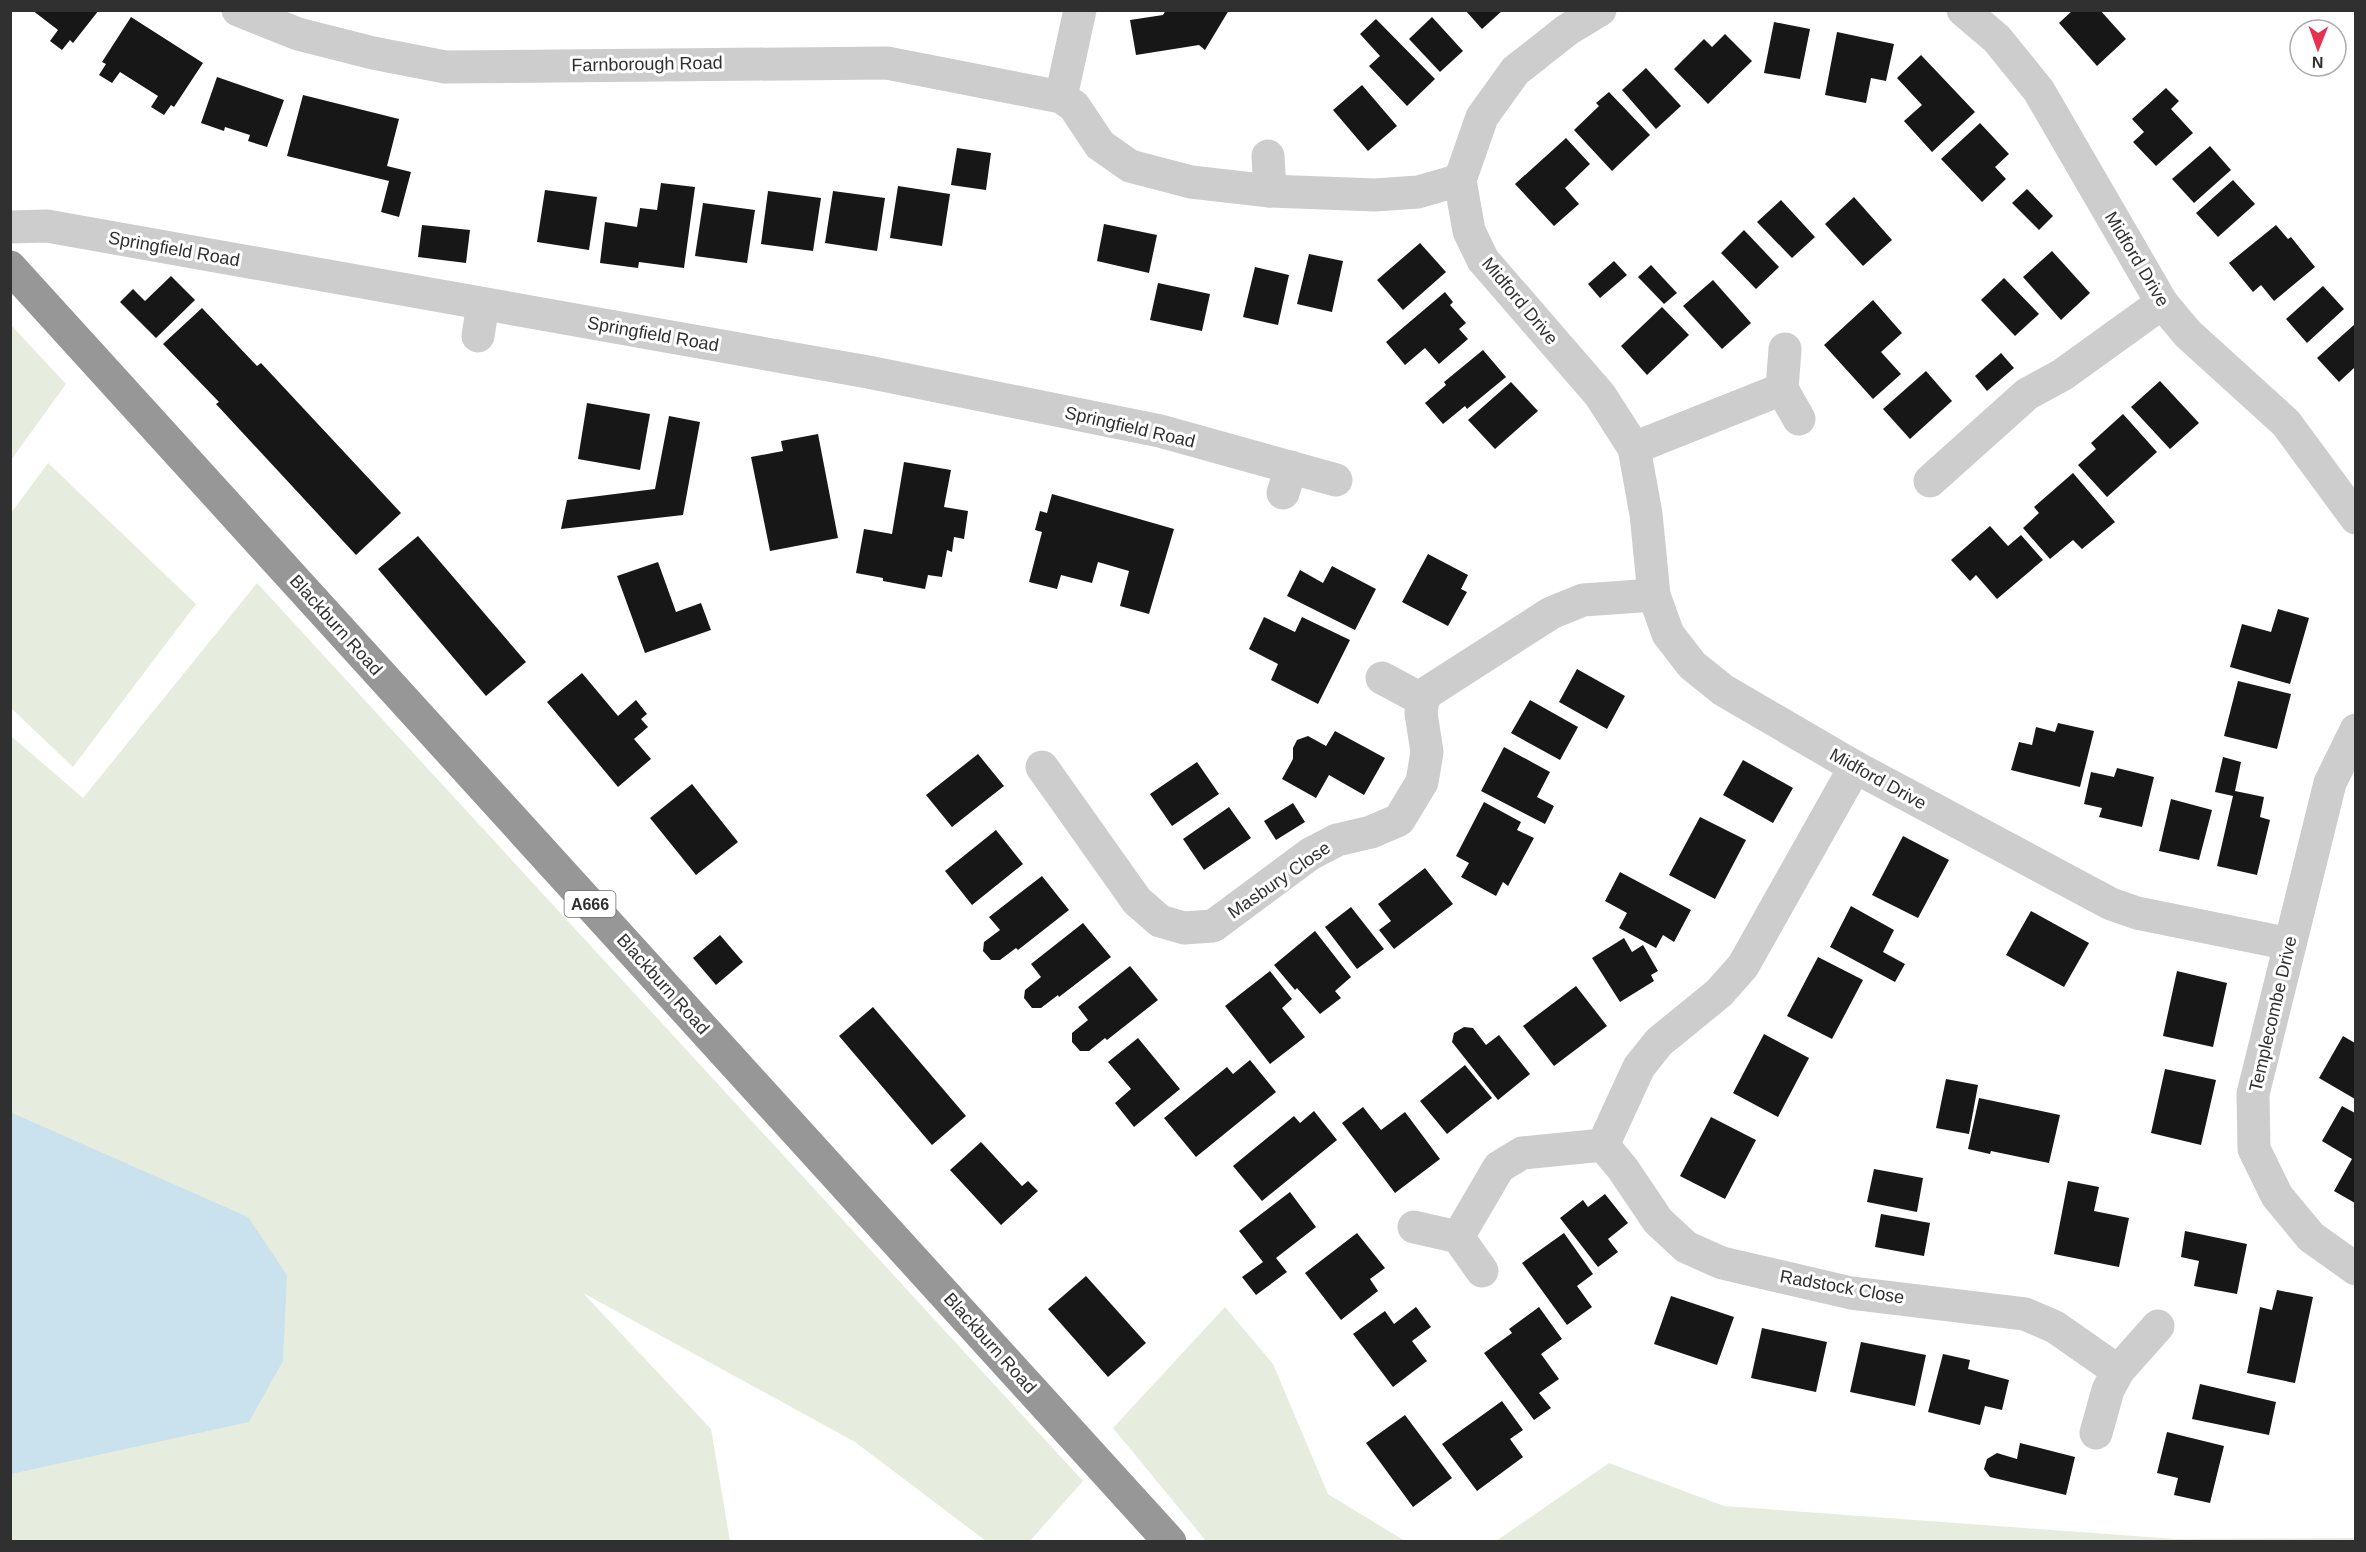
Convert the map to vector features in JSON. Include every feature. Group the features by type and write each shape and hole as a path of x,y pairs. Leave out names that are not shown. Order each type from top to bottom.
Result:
{"highway":[{"name":"Blackburn Road","path":"10,267 1170,1542"}],"street":[{"name":"Farnborough Road","path":"238,10 298,34 373,53 445,67 887,63 1061,97"},
{"path":"1080,10 1061,97 1074,106 1100,145 1130,166 1191,182 1270,191 1375,195 1418,192 1460,180"},
{"name":"Midford Drive","path":"1600,10 1567,30 1515,71 1482,117 1460,180 1469,231 1483,261 1600,395 1634,448 1646,514 1654,595 1668,634 1692,665 1723,690 1855,767 2111,904 2137,913 2290,944"},
{"name":"Midford Drive","path":"1963,10 1997,39 2038,91 2162,303 2188,334 2286,423 2355,518"},
{"path":"1268,156 1270,191"},
{"name":"Springfield Road","path":"10,227 46,226 914,381 1160,431 1287,480 1336,480"},
{"path":"1930,481 2027,394 2062,375 2162,303"},
{"path":"478,336 483,304"},
{"path":"1785,349 1782,389 1799,419"},
{"path":"1634,448 1782,389"},
{"path":"1382,678 1423,700 1428,692 1551,613 1583,600 1654,595"},
{"name":"Masbury Close","path":"1042,767 1112,841 1137,901 1160,921 1184,928 1213,926 1310,854 1337,840 1371,832 1399,820 1422,782 1426,752 1421,713 1423,700"},
{"name":"Templecombe Drive","path":"2355,730 2330,783 2253,1094 2254,1149 2277,1196 2311,1237 2355,1269"},
{"path":"1458,1237 1499,1167 1522,1154 1603,1145 1639,1067 1652,1050 1719,993 1743,966 1855,767"},
{"name":"Radstock Close","path":"1603,1145 1623,1169 1658,1221 1686,1247 1713,1259 1851,1293 2025,1314 2055,1327 2118,1371"},
{"path":"1414,1227 1458,1237 1482,1271"},
{"path":"2096,1433 2108,1390 2118,1371 2157,1326"}],"green space":[{"path":"11,325 66,384 11,460"},
{"path":"48,463 196,604 73,767 11,708 11,513"},
{"path":"257,583 1083,1481 1030,1541 986,1541 855,1442 583,1293 711,1429 730,1541 11,1541 10,735 83,798"},
{"path":"1225,1307 1273,1364 1328,1494 1405,1541 1206,1541 1113,1428"},
{"path":"1609,1463 1724,1506 2176,1539 2355,1538 2355,1541 1496,1541"}],"water":[{"path":"10,1112 248,1217 287,1275 283,1361 249,1422 11,1474"}],"building":[{"path":"32,10 99,10 73,43 70,40 62,50 50,41 58,30"},
{"path":"1166,10 1229,10 1205,50 1199,45 1136,55 1130,20 1163,15"},
{"path":"1465,10 1503,10 1482,29"},
{"path":"2073,10 2100,10 2126,39 2097,66 2059,23"},
{"path":"131,17 203,63 174,107 171,105 164,115 151,107 158,96 120,72 112,83 99,75 106,64 102,62"},
{"path":"1432,17 1463,51 1440,72 1409,39"},
{"path":"1376,19 1435,79 1407,106 1369,66 1380,56 1360,34"},
{"path":"1774,22 1810,29 1800,79 1764,73"},
{"path":"1837,32 1894,44 1886,81 1871,78 1866,103 1825,95"},
{"path":"1725,34 1752,61 1708,104 1674,69 1704,39 1712,47"},
{"path":"1921,55 1975,112 1932,152 1904,121 1922,105 1897,78"},
{"path":"1646,68 1681,106 1656,129 1622,90"},
{"path":"217,77 284,100 267,147 248,141 250,135 225,127 224,131 201,123"},
{"path":"1362,85 1397,126 1368,151 1333,110"},
{"path":"2166,88 2179,101 2171,109 2193,133 2156,166 2133,142 2144,132 2132,119"},
{"path":"1609,92 1650,135 1612,171 1574,130 1599,106 1596,103"},
{"path":"303,95 399,119 387,166 411,172 399,217 381,212 389,181 287,156"},
{"path":"1980,123 2009,154 1995,167 2006,179 1982,202 1941,159"},
{"path":"1566,138 1590,164 1565,188 1579,204 1554,226 1515,184"},
{"path":"2210,146 2231,170 2194,203 2172,179"},
{"path":"957,148 991,153 986,190 951,185"},
{"path":"2233,180 2255,204 2218,237 2196,213"},
{"path":"661,183 695,187 684,268 639,262 638,268 600,263 605,222 637,227 640,208 657,210"},
{"path":"898,186 950,194 942,246 890,238"},
{"path":"2027,189 2053,216 2039,230 2012,203"},
{"path":"545,190 597,197 589,250 537,242"},
{"path":"768,191 821,198 813,251 761,244"},
{"path":"833,191 885,198 877,251 825,243"},
{"path":"1854,197 1892,240 1863,266 1825,224"},
{"path":"1781,200 1815,237 1792,258 1757,222"},
{"path":"703,203 755,210 747,263 695,256"},
{"path":"1104,224 1157,235 1149,273 1097,261"},
{"path":"422,225 470,230 466,263 418,257"},
{"path":"2276,225 2288,239 2291,237 2315,267 2274,301 2261,285 2253,292 2229,263"},
{"path":"1744,230 1779,267 1756,289 1721,253"},
{"path":"1420,243 1446,272 1403,310 1377,280"},
{"path":"2052,251 2090,293 2061,320 2023,277"},
{"path":"1309,254 1343,261 1332,312 1297,304"},
{"path":"1614,261 1627,275 1600,298 1588,284"},
{"path":"1651,265 1677,293 1664,304 1638,277"},
{"path":"1255,267 1289,275 1278,325 1243,317"},
{"path":"171,276 195,300 156,338 120,302 133,289 145,301"},
{"path":"2004,278 2039,314 2015,336 1981,300"},
{"path":"1713,280 1751,323 1722,349 1683,306"},
{"path":"1158,283 1210,294 1202,331 1150,320"},
{"path":"2323,286 2344,309 2307,343 2286,319"},
{"path":"1445,292 1453,302 1450,305 1466,323 1459,329 1468,339 1439,364 1425,348 1405,365 1386,342"},
{"path":"1873,300 1902,333 1881,352 1901,374 1873,399 1824,345"},
{"path":"1662,307 1689,335 1647,375 1621,346"},
{"path":"202,308 257,366 261,363 401,513 356,555 216,404 219,402 163,344"},
{"path":"2355,324 2355,367 2339,382 2317,358"},
{"path":"1483,350 1506,377 1467,409 1465,406 1443,424 1425,403 1446,385 1444,382"},
{"path":"2001,353 2014,368 1987,391 1975,376"},
{"path":"1926,371 1952,401 1910,439 1883,409"},
{"path":"2160,381 2199,423 2170,449 2131,407"},
{"path":"1511,382 1538,411 1495,449 1468,420"},
{"path":"587,403 650,414 640,470 578,459"},
{"path":"2123,414 2157,452 2107,497 2078,465 2096,449 2091,443"},
{"path":"669,416 700,422 683,515 561,529 567,500 655,489"},
{"path":"818,434 838,538 770,551 751,457 783,451 781,441"},
{"path":"904,462 951,470 944,507 968,511 964,539 954,537 952,552 947,550 942,577 928,575 925,589 856,573 864,529 892,534"},
{"path":"2073,473 2115,522 2082,549 2073,540 2050,559 2023,528 2039,513 2034,507"},
{"path":"1052,494 1174,529 1149,614 1120,606 1129,571 1098,562 1092,583 1061,575 1057,589 1029,582 1042,532 1035,530 1040,511 1047,513"},
{"path":"1990,526 2008,546 2021,535 2043,560 1997,599 1976,575 1970,581 1951,560"},
{"path":"418,536 526,662 486,696 378,569"},
{"path":"1428,554 1468,575 1461,589 1467,592 1448,626 1402,602"},
{"path":"658,562 676,612 701,603 711,630 645,653 617,576"},
{"path":"1332,566 1376,589 1355,630 1287,596 1300,570 1323,583"},
{"path":"2278,609 2309,618 2290,684 2230,667 2242,624 2271,632"},
{"path":"1264,617 1295,632 1302,617 1350,640 1318,704 1271,680 1278,664 1249,649"},
{"path":"1577,669 1625,696 1607,729 1559,702"},
{"path":"582,673 618,716 636,700 647,714 641,719 648,727 634,739 651,759 618,787 547,702"},
{"path":"2238,681 2291,694 2277,749 2224,736"},
{"path":"1530,700 1578,727 1560,760 1511,733"},
{"path":"2058,723 2094,731 2080,787 2011,770 2019,742 2032,745 2036,727 2055,732"},
{"path":"1335,731 1385,758 1364,795 1329,775 1316,798 1282,779 1293,759 1293,748 1297,740 1308,736 1326,746"},
{"path":"1504,747 1550,772 1537,797 1554,806 1545,824 1481,791"},
{"path":"978,754 1004,786 952,827 926,795"},
{"path":"2223,757 2241,762 2235,791 2264,797 2260,817 2270,820 2257,875 2217,866 2233,796 2215,792"},
{"path":"1743,760 1793,788 1773,823 1723,795"},
{"path":"1197,762 1219,794 1172,826 1150,794"},
{"path":"2117,768 2154,777 2142,827 2099,817 2102,808 2084,804 2091,772 2114,777"},
{"path":"692,784 738,842 696,875 650,818"},
{"path":"2171,799 2212,810 2199,860 2159,851"},
{"path":"1484,802 1521,822 1517,830 1534,838 1508,886 1503,882 1496,896 1461,877 1469,863 1456,856"},
{"path":"1293,803 1305,822 1276,840 1264,821"},
{"path":"1229,807 1251,838 1204,870 1183,839"},
{"path":"1700,817 1746,840 1715,899 1669,875"},
{"path":"996,830 1023,864 972,905 945,871"},
{"path":"1903,836 1949,860 1918,918 1872,895"},
{"path":"1425,868 1453,904 1394,949 1379,930 1391,921 1378,904"},
{"path":"1620,872 1691,910 1674,942 1663,935 1656,948 1619,928 1627,913 1605,901"},
{"path":"1042,876 1069,910 1018,950 1016,948 1000,960 991,960 983,951 984,942 1000,930 989,917"},
{"path":"1851,906 1894,930 1883,952 1905,964 1895,982 1830,947"},
{"path":"1351,907 1384,949 1357,969 1325,927"},
{"path":"2031,911 2089,943 2064,987 2006,955"},
{"path":"1083,923 1111,957 1059,997 1058,995 1041,1008 1032,1008 1024,998 1025,990 1041,977 1031,964"},
{"path":"1315,931 1351,977 1335,991 1341,998 1320,1014 1297,988 1295,990 1274,965"},
{"path":"720,935 743,962 716,985 693,958"},
{"path":"1624,938 1632,952 1643,945 1658,971 1651,975 1654,981 1620,1002 1592,958"},
{"path":"1818,957 1863,980 1832,1039 1787,1016"},
{"path":"1130,966 1158,1000 1107,1040 1105,1038 1089,1051 1080,1051 1072,1042 1072,1033 1088,1020 1078,1007"},
{"path":"1270,971 1292,999 1282,1008 1305,1037 1270,1064 1225,1006"},
{"path":"2177,971 2227,983 2213,1047 2163,1036"},
{"path":"1576,986 1607,1026 1554,1066 1523,1026"},
{"path":"873,1007 966,1116 932,1145 839,1036"},
{"path":"1464,1027 1473,1028 1486,1045 1499,1035 1530,1074 1498,1100 1452,1042 1454,1033"},
{"path":"1764,1034 1809,1058 1778,1117 1733,1093"},
{"path":"2343,1036 2355,1043 2355,1099 2319,1078"},
{"path":"1138,1038 1180,1089 1134,1127 1115,1103 1131,1089 1108,1062"},
{"path":"1250,1060 1276,1092 1196,1157 1164,1118 1227,1067 1233,1074"},
{"path":"1465,1065 1492,1098 1447,1134 1420,1101"},
{"path":"2165,1069 2216,1080 2201,1145 2151,1133"},
{"path":"1946,1079 1978,1085 1969,1134 1936,1128"},
{"path":"1979,1098 2060,1115 2049,1163 1991,1151 1990,1154 1968,1149"},
{"path":"2342,1106 2355,1113 2355,1203 2334,1191 2352,1159 2322,1141"},
{"path":"1363,1107 1381,1130 1405,1112 1440,1159 1395,1193 1342,1123"},
{"path":"1314,1111 1337,1140 1262,1201 1233,1166 1294,1116 1300,1123"},
{"path":"1711,1117 1756,1140 1725,1199 1680,1176"},
{"path":"981,1142 1022,1186 1028,1181 1038,1191 1001,1225 950,1170"},
{"path":"1874,1169 1923,1178 1917,1212 1867,1202"},
{"path":"2068,1181 2099,1187 2094,1211 2129,1218 2119,1267 2054,1254"},
{"path":"1290,1192 1316,1227 1276,1258 1287,1272 1256,1295 1242,1277 1263,1262 1239,1231"},
{"path":"1605,1194 1628,1223 1608,1239 1618,1252 1598,1267 1560,1218 1583,1200 1588,1207"},
{"path":"1881,1214 1930,1223 1924,1256 1875,1247"},
{"path":"2185,1231 2247,1244 2237,1294 2194,1286 2199,1261 2181,1257"},
{"path":"1357,1233 1385,1268 1370,1279 1378,1291 1341,1320 1305,1273"},
{"path":"1564,1233 1593,1274 1577,1286 1592,1307 1567,1325 1522,1263"},
{"path":"1086,1276 1146,1343 1108,1377 1048,1309"},
{"path":"2277,1290 2313,1297 2295,1383 2247,1373 2260,1307 2272,1310"},
{"path":"1671,1296 1734,1317 1717,1365 1654,1344"},
{"path":"1416,1307 1431,1327 1412,1341 1427,1361 1393,1387 1353,1334 1385,1311 1394,1324"},
{"path":"1539,1307 1562,1339 1541,1354 1559,1379 1539,1393 1551,1408 1534,1420 1484,1353 1512,1333 1509,1329"},
{"path":"1762,1328 1827,1342 1816,1392 1751,1378"},
{"path":"1861,1342 1926,1355 1915,1406 1850,1392"},
{"path":"1943,1354 1970,1360 1968,1369 2009,1380 2002,1410 1985,1406 1980,1425 1928,1412"},
{"path":"2200,1384 2276,1402 2269,1435 2192,1419"},
{"path":"1502,1401 1523,1430 1510,1439 1523,1457 1477,1491 1442,1444"},
{"path":"1405,1415 1452,1478 1413,1507 1366,1443"},
{"path":"2167,1432 2224,1446 2210,1503 2174,1495 2178,1478 2157,1473"},
{"path":"2020,1443 2075,1457 2066,1495 1990,1477 1984,1469 1987,1459 1997,1453 2017,1459"}]}
